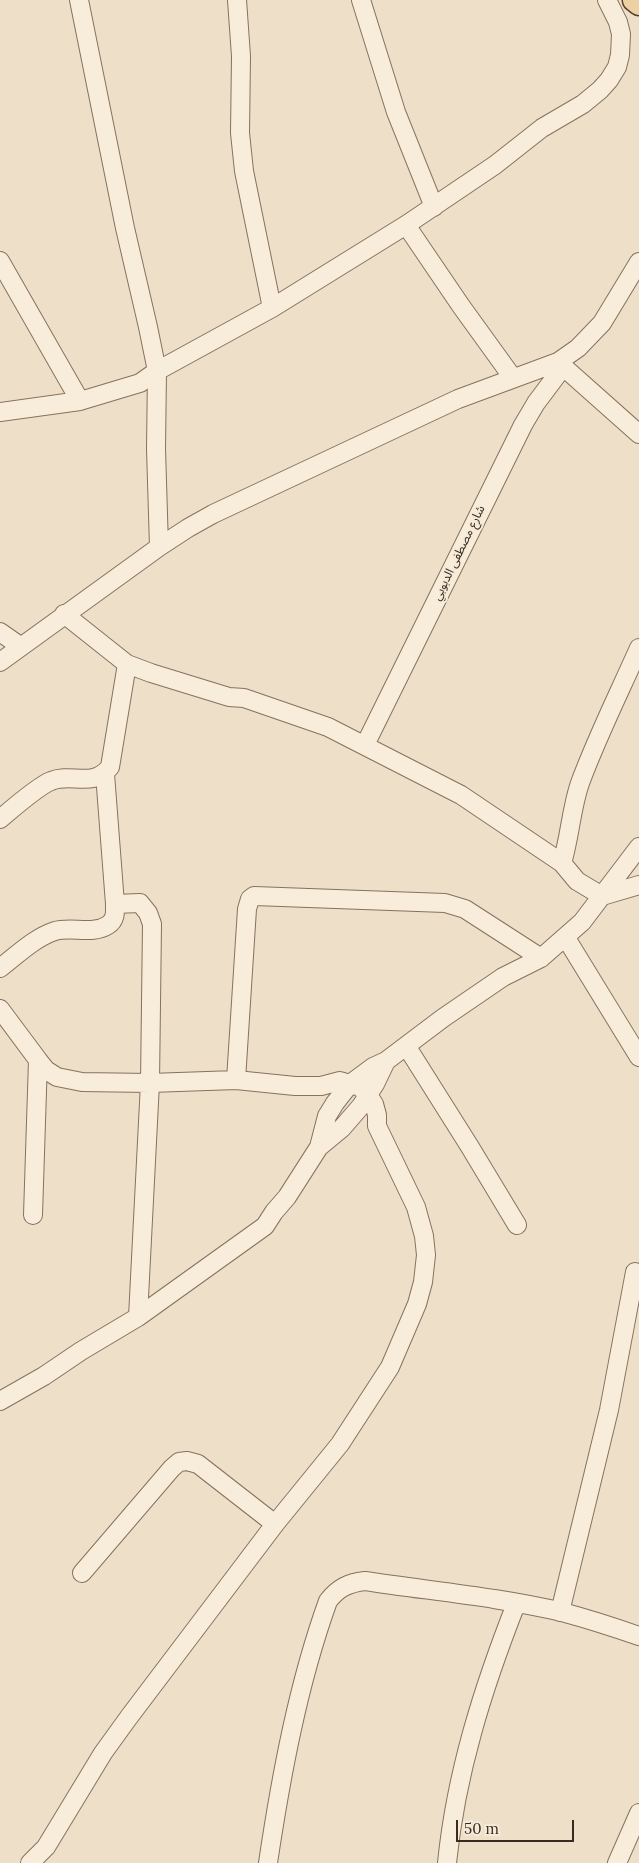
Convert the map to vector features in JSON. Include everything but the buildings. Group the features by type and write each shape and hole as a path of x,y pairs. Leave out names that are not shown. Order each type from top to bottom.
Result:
{"main road":[{"path":"634,0 639,4"}],"street":[{"path":"79,0 125,228 157,371 156,449 159,547"},
{"path":"237,0 241,56 240,133 244,171 272,308"},
{"path":"361,0 396,112 434,207"},
{"path":"0,412 80,401 140,383 157,371 272,308 434,207 494,165 542,128 583,104 609,80 617,67 622,44 618,22 607,0"},
{"path":"406,226 513,378"},
{"path":"0,261 80,401"},
{"path":"0,662 64,614 188,528 258,492 344,454 458,399 513,378 561,364 602,323 639,262"},
{"path":"561,364 639,434"},
{"name":"شارع مصطفى الدبوبي","path":"365,745 523,425 561,364"},
{"path":"64,614 127,664 229,697 244,698 328,727 461,795 562,862 577,881 602,896 639,885"},
{"path":"0,632 20,646"},
{"path":"562,862 580,784 639,648"},
{"path":"0,819 53,780 93,779 105,774 110,768 127,664"},
{"path":"0,968 29,945 55,931 94,929 106,926 112,922 114,904 105,774"},
{"path":"319,1147 327,1116 335,1102 350,1084 367,1071 407,1047 443,1018 503,976 541,958 566,938 582,922 639,847"},
{"path":"236,1080 247,909 250,899 254,896 445,903 465,909 541,958"},
{"path":"114,904 140,903 148,913 152,924 150,1082 138,1317"},
{"path":"566,938 639,1057"},
{"path":"0,1009 46,1070 69,1080 82,1082 236,1080 295,1086 321,1086 340,1082 360,1088 368,1095 376,1110 377,1126 416,1207 426,1255 423,1282 417,1304 390,1367 340,1444 275,1524 129,1717 104,1753 46,1847 30,1863"},
{"path":"407,1047 470,1146 516,1225"},
{"path":"32,1215 38,1060"},
{"path":"0,1401 44,1376 81,1351 138,1317 265,1226 287,1197 319,1147 352,1117 368,1095 386,1061"},
{"path":"321,1086 352,1117 377,1126"},
{"path":"560,1612 609,1410 635,1272"},
{"path":"82,1573 161,1480 179,1462 187,1460 198,1464 275,1524"},
{"path":"268,1863 298,1710 324,1612 328,1601 335,1592 349,1584 365,1581 560,1612 639,1636"},
{"path":"447,1863 456,1795 471,1732 516,1604"},
{"path":"617,1863 639,1813"}]}
